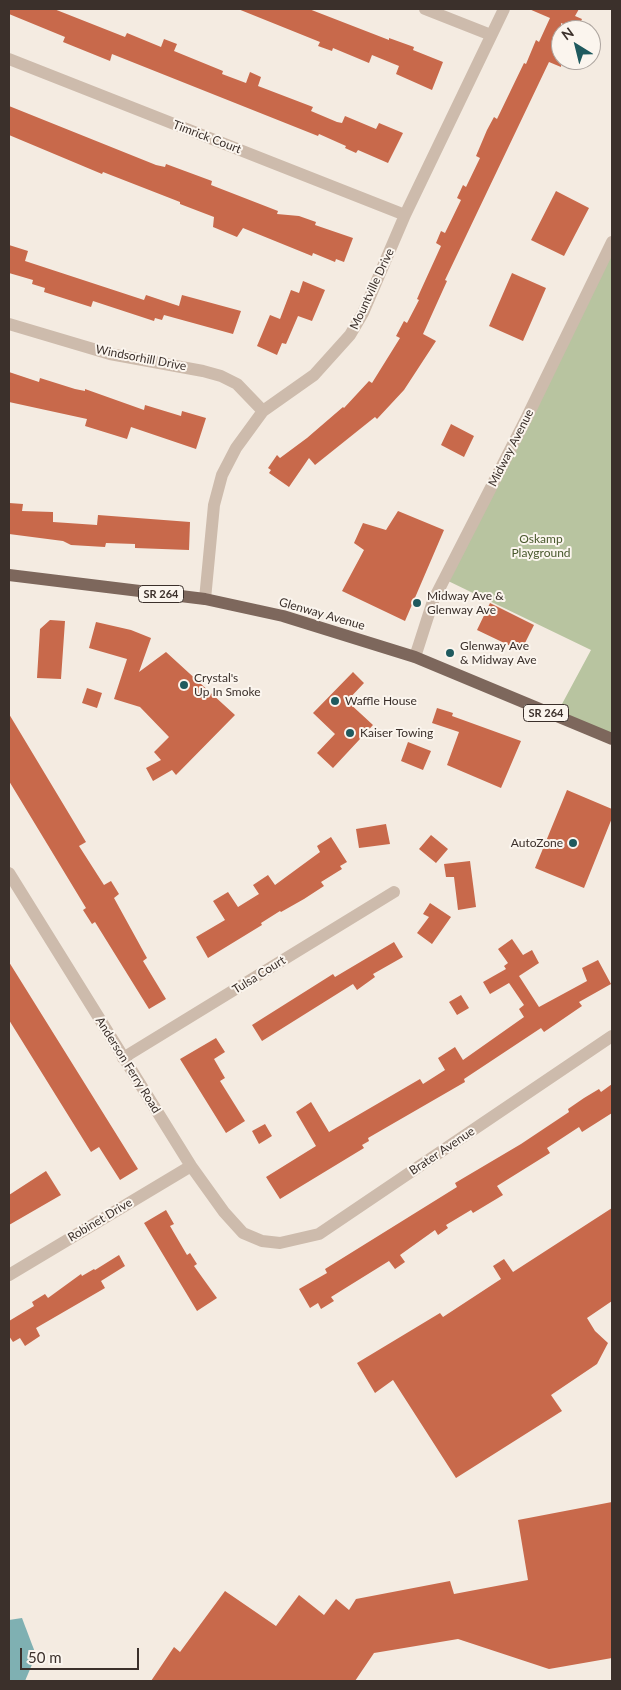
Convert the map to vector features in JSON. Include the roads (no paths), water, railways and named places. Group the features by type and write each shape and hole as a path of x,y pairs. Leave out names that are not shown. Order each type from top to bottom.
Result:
{"main road":[{"name":"Glenway Avenue","path":"9,575 205,599 283,616 415,657 612,739"}],"street":[{"path":"425,9 491,35"},
{"name":"Mountville Drive","path":"205,599 214,505 222,475 236,448 263,412 314,375 350,335 363,313 405,215 504,9"},
{"name":"Timrick Court","path":"9,60 405,215"},
{"name":"Midway Avenue","path":"415,657 433,601 612,242"},
{"name":"Windsorhill Drive","path":"9,324 110,354 203,370 237,384 263,412"},
{"name":"Anderson Ferry Road","path":"9,873 191,1166 224,1212 243,1233 262,1241"},
{"name":"Tulsa Court","path":"123,1058 394,892"},
{"name":"Brater Avenue","path":"262,1241 280,1243 319,1234 612,1036"},
{"name":"Robinet Drive","path":"9,1275 191,1166"}],"water":[{"path":"22,1618 36,1655 25,1681 9,1681 9,1620"}],"place":[{"name":"Midway Ave & Glenway Ave","path":"417,603"},
{"name":"Glenway Ave & Midway Ave","path":"450,653"},
{"name":"Crystal's Up In Smoke","path":"184,685"},
{"name":"Waffle House","path":"335,701"},
{"name":"Kaiser Towing","path":"350,733"},
{"name":"AutoZone","path":"573,843"}],"park label":[{"name":"Oskamp Playground","path":"541,546"}]}
